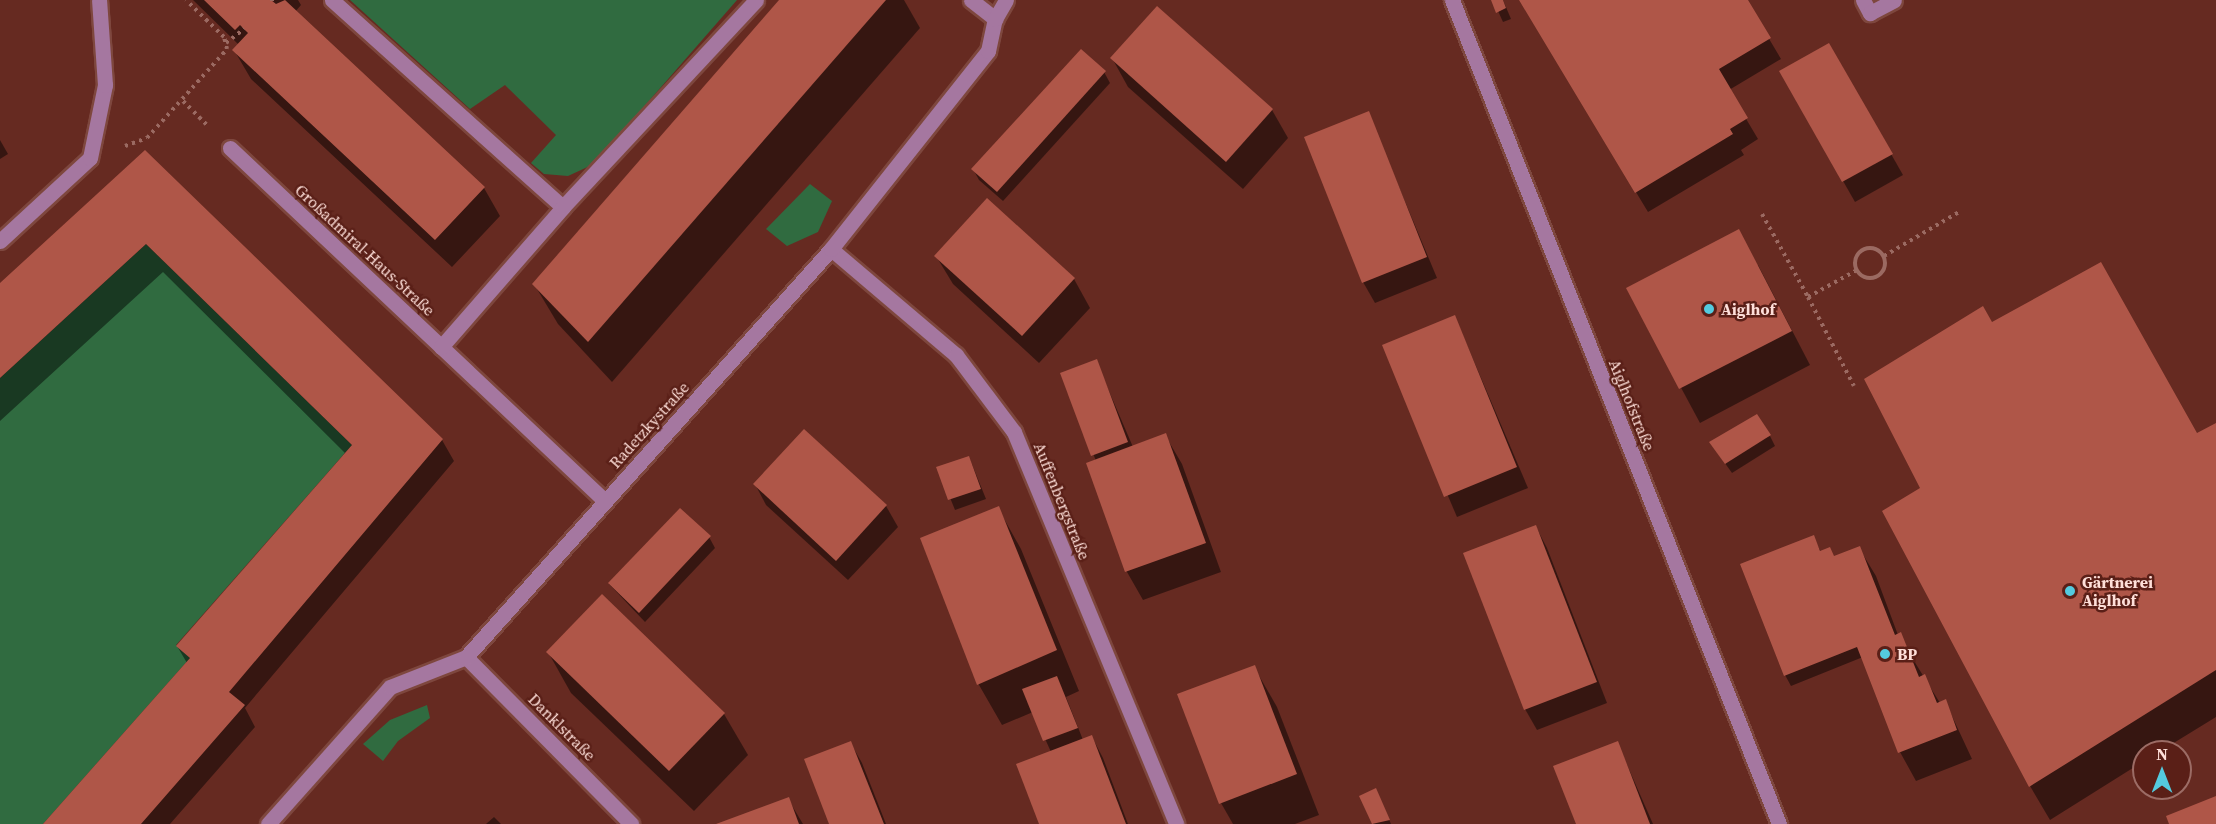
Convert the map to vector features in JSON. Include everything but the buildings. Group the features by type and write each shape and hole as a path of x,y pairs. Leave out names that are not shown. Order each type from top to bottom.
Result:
{"street":[{"path":"0,241 90,158 105,84 99,0"},
{"path":"332,0 563,207"},
{"path":"441,347 563,207 756,0"},
{"path":"971,0 995,19"},
{"name":"Radetzkystraße","path":"268,824 390,687 466,657 831,249 988,51 995,19 1006,0"},
{"name":"Aiglhofstraße","path":"1452,0 1779,824"},
{"path":"1863,0 1870,12 1894,0"},
{"name":"Großadmiral-Haus-Straße","path":"230,148 605,501"},
{"name":"Auffenbergstraße","path":"831,249 956,355 1014,432 1176,824"},
{"name":"Danklstraße","path":"466,657 631,824"}],"path":[{"path":"90,158 147,138 183,101 226,48 224,37 186,0"},
{"path":"225,43 244,29"},
{"path":"183,101 230,148"},
{"path":"1884,256 1959,212"},
{"path":"1762,214 1854,386"},
{"path":"1875,248 1884,256 1885,267 1878,276 1866,277 1857,270 1856,259 1863,250 1875,248"},
{"path":"1808,297 1857,270"}],"green space":[{"path":"350,0 737,0 594,164 568,176 544,174 531,163 556,135 505,85 470,109"},
{"path":"810,184 832,201 818,232 787,246 766,229"},
{"path":"146,244 352,445 176,645 190,658 43,824 0,824 0,378"},
{"path":"427,705 430,718 398,741 383,761 363,744 390,720"}],"place":[{"name":"Aiglhof","path":"1709,309"},
{"name":"Gärtnerei Aiglhof","path":"2070,591"},
{"name":"BP","path":"1885,654"}]}
